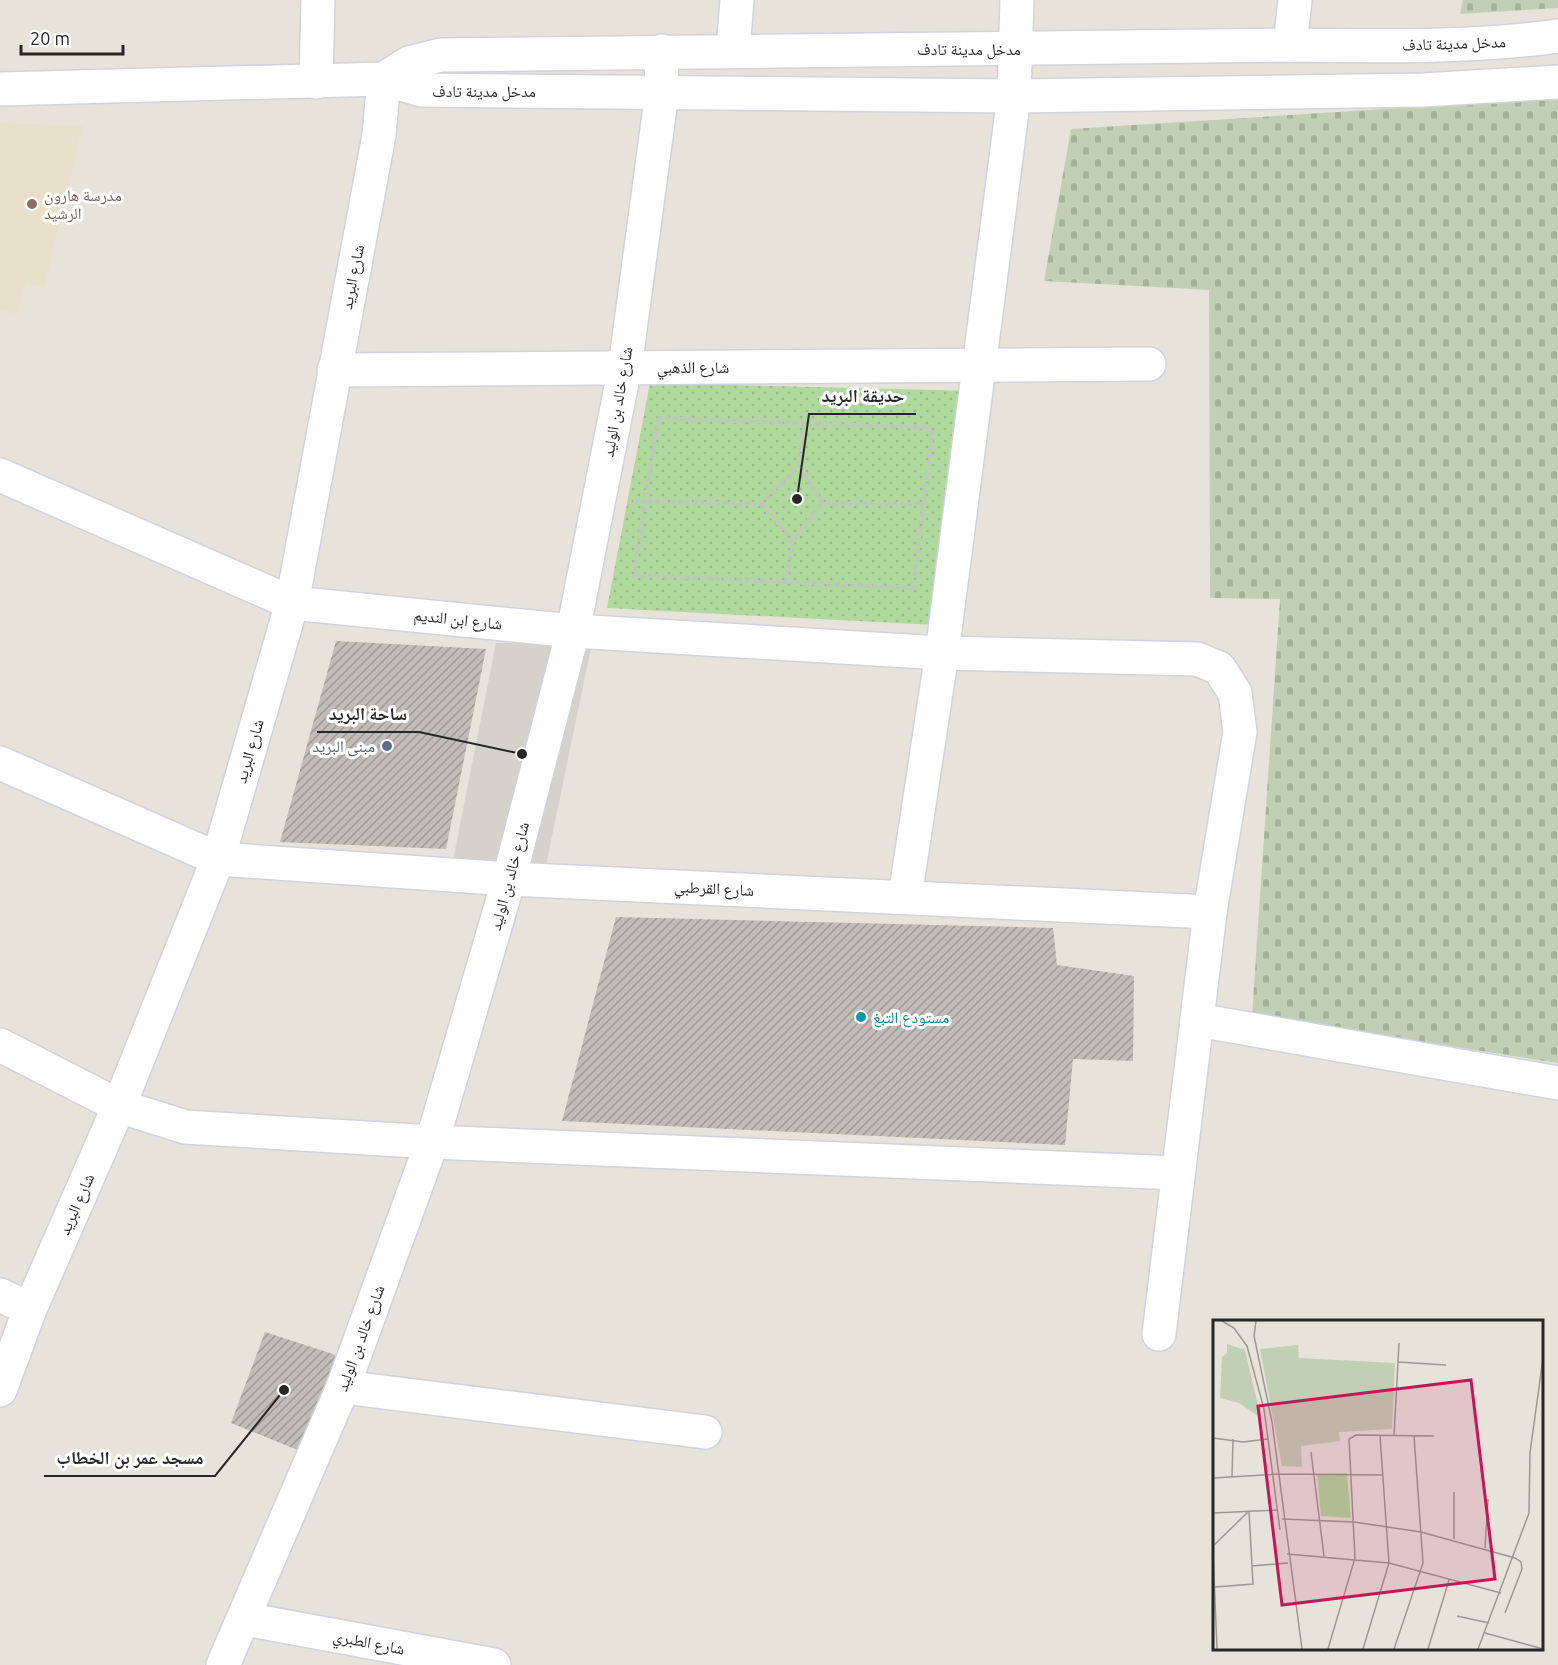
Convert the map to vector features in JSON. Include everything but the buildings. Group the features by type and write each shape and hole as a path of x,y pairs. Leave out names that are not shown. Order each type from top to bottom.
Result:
{"street":[{"path":"316,82 318,0"},
{"path":"733,50 737,0"},
{"path":"905,897 942,653 1014,96 1017,0"},
{"path":"1290,45 1295,0"},
{"name":"مدخل مدينة تادف","path":"384,79 409,63 441,55 733,50 1419,46 1558,36"},
{"name":"شارع خالد بن الوليد","path":"223,1665 343,1387 432,1142 509,879 573,631 625,367 662,92 661,51"},
{"name":"مدخل مدينة تادف","path":"0,89 384,79 421,90 1014,96 1423,90 1558,82"},
{"name":"شارع البريد","path":"0,1390 30,1309 119,1106 218,859 292,603 379,135 384,79"},
{"name":"شارع الذهبي","path":"334,370 1149,364"},
{"name":"شارع ابن النديم","path":"0,476 292,603 573,631 942,653 1197,659 1219,668 1235,693 1240,732 1210,912 1159,1334"},
{"name":"شارع القرطبي","path":"0,764 218,859 509,879 1210,912"},
{"path":"1197,1020 1558,1083"},
{"path":"0,1045 119,1106 186,1127 432,1142 1179,1173"},
{"path":"0,1295 30,1309"},
{"path":"343,1387 705,1432"},
{"name":"شارع الطبري","path":"244,1619 494,1665"}],"path":[{"path":"658,418 803,423 933,428 913,588 634,574 658,418"},
{"path":"803,423 799,466 822,503"},
{"path":"645,501 761,504 799,466"},
{"path":"822,503 961,504"},
{"path":"786,582 793,540 822,503"},
{"path":"761,504 793,540"}],"shaded area":[{"name":"مدرسة هارون الرشيد","path":"0,123 83,126 44,287 26,283 17,314 2,310 0,317"},
{"path":"496,643 592,643 544,875 452,865"}],"green space":[{"path":"1463,0 1558,0 1558,8 1460,14"},
{"path":"1558,98 1558,1063 1252,1015 1280,599 1210,598 1209,290 1044,281 1071,129"},
{"path":"650,383 976,391 954,626 607,608"}],"place":[{"name":"مدرسة هارون الرشيد","path":"32,204"},
{"name":"حديقة البريد","path":"797,499"},
{"name":"مبنى البريد","path":"387,746"},
{"name":"ساحة البريد","path":"522,754"},
{"name":"مستودع التبغ","path":"861,1017"},
{"name":"مسجد عمر بن الخطاب","path":"284,1390"}]}
